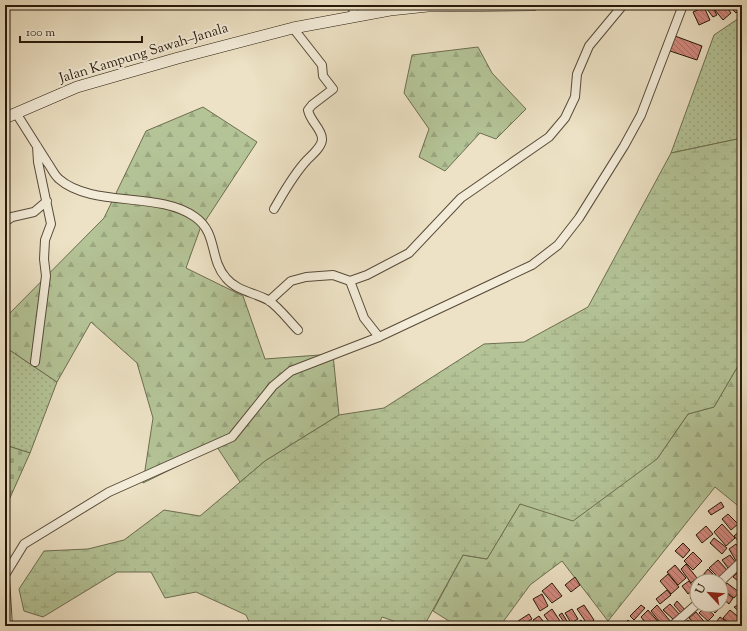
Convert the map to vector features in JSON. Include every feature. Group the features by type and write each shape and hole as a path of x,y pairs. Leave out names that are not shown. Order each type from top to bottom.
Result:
{"main road":[{"name":"Jalan Kampung Sawah–Janala","path":"5,118 77,87 178,58 354,11 390,10 428,6 533,5"}],"street":[{"path":"269,301 291,281 306,277 333,275 350,281 368,275 409,253 442,216 461,198 549,137 565,118 575,96 576,74 589,46 623,5"},
{"path":"5,575 24,544 109,492 232,438 273,386 291,371 379,337 532,265 558,245 568,234 624,146 641,115 683,5"},
{"path":"274,209 296,172 320,146 323,140 321,133 309,115 308,110 312,105 333,89 323,76 322,65 293,28"},
{"path":"16,113 58,178 69,186 87,192 166,205 180,209 194,216 204,224 210,235 216,260 225,277 239,289 269,301 298,330"},
{"path":"35,362 46,276 44,259 45,240 51,224 38,162 37,146"},
{"path":"5,222 12,217 34,212 47,201"},
{"path":"350,281 364,318 379,337"},
{"path":"729,573 742,561"},
{"path":"5,579 8,626"},
{"path":"672,626 689,611"}],"green space":[{"path":"742,16 742,138 671,153 714,35"},
{"path":"478,47 492,73 526,109 496,139 480,133 445,171 419,157 429,129 404,93 412,55"},
{"path":"203,107 257,142 200,229 186,268 243,296 265,359 333,354 339,415 265,461 240,482 217,447 143,483 153,418 137,363 91,322 57,382 5,347 5,318 104,218 146,131"},
{"path":"742,138 742,359 714,407 688,414 657,459 573,521 520,504 487,559 463,555 424,626 408,626 382,617 378,626 251,626 246,615 196,592 165,598 151,572 117,572 43,617 24,611 19,589 44,551 88,549 124,540 164,510 200,516 265,461 339,415 384,408 484,344 524,342 588,307 671,153"},
{"path":"5,347 57,382 30,453 5,445"},
{"path":"742,359 742,509 715,487 608,621 562,561 530,585 500,626 457,626 433,611 463,555 487,559 520,504 657,459 688,414 714,407"},
{"path":"5,445 30,453 5,509"}],"building":[{"path":"711,5 725,5 731,13 723,20"},
{"path":"728,5 742,5 742,7 736,13"},
{"path":"712,6 717,15 713,17 707,9"},
{"path":"704,7 710,20 699,25 693,12"},
{"path":"675,36 702,46 697,60 670,51"},
{"path":"721,502 724,507 711,515 708,511"},
{"path":"728,514 738,524 731,530 722,519"},
{"path":"722,524 735,538 726,546 714,532"},
{"path":"706,526 713,534 702,543 696,535"},
{"path":"742,529 742,546 734,536"},
{"path":"714,538 727,548 722,554 710,543"},
{"path":"683,543 690,550 683,558 675,551"},
{"path":"736,544 742,552 742,557 736,561 729,549"},
{"path":"693,552 702,561 693,570 684,561"},
{"path":"730,555 736,563 728,568 722,560"},
{"path":"718,560 728,571 726,573 714,573 709,568"},
{"path":"686,564 693,573 689,573 689,580 681,569"},
{"path":"675,565 686,578 678,585 667,572"},
{"path":"708,569 712,573 705,573"},
{"path":"740,570 742,572 742,584 733,577"},
{"path":"668,574 679,587 671,594 660,581"},
{"path":"575,577 580,585 571,592 565,585"},
{"path":"689,581 689,593 688,594 682,586"},
{"path":"552,583 562,596 552,603 542,591"},
{"path":"729,584 739,592 734,598 729,594"},
{"path":"667,590 671,595 660,604 656,599"},
{"path":"542,594 548,606 540,611 533,599"},
{"path":"729,595 733,598 729,604"},
{"path":"677,601 686,611 682,614 674,605"},
{"path":"670,604 681,616 675,621 663,610"},
{"path":"740,604 742,605 742,614 734,607"},
{"path":"584,605 594,620 588,625 577,609"},
{"path":"641,605 645,608 634,620 630,616"},
{"path":"657,605 671,622 666,626 663,626 651,611"},
{"path":"552,609 562,624 560,626 552,626 544,615"},
{"path":"572,609 578,619 571,623 565,613"},
{"path":"648,610 662,626 648,626 641,617"},
{"path":"730,610 742,620 739,626 733,626 723,618 729,613"},
{"path":"562,613 567,621 564,622 559,615"},
{"path":"697,613 708,626 696,626 689,618"},
{"path":"699,613 712,613 714,615 708,621"},
{"path":"529,614 532,619 521,626 518,621"},
{"path":"539,616 547,626 537,626 533,620"},
{"path":"720,617 731,625 724,626 717,621"},
{"path":"581,620 585,626 574,626 574,625"},
{"path":"628,620 634,626 623,626"},
{"path":"688,620 695,626 683,626"},
{"path":"644,622 648,626 639,626"}]}
